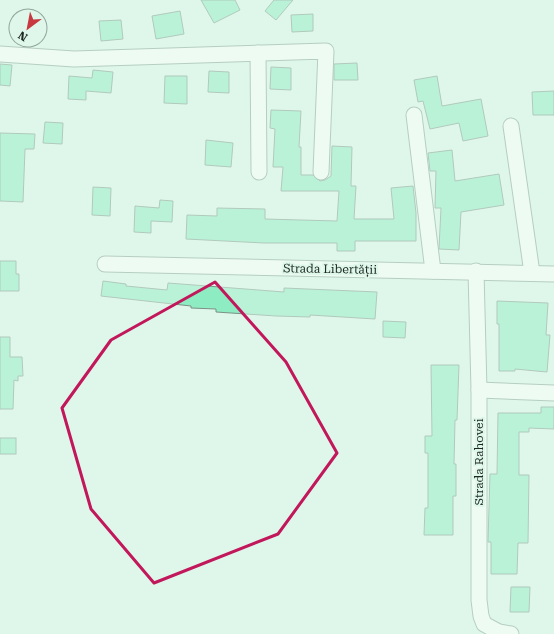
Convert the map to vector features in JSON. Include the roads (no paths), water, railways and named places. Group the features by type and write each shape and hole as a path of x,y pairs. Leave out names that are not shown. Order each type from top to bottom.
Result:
{"street":[{"path":"0,54 74,59 326,51 321,172"},
{"path":"258,53 259,172"},
{"path":"414,115 434,271"},
{"path":"511,126 532,273"},
{"name":"Strada Libertății","path":"105,264 476,271 554,274"},
{"name":"Strada Rahovei","path":"476,271 479,390 479,600 481,616 484,624 499,632 511,634"},
{"path":"479,390 554,393"}]}
